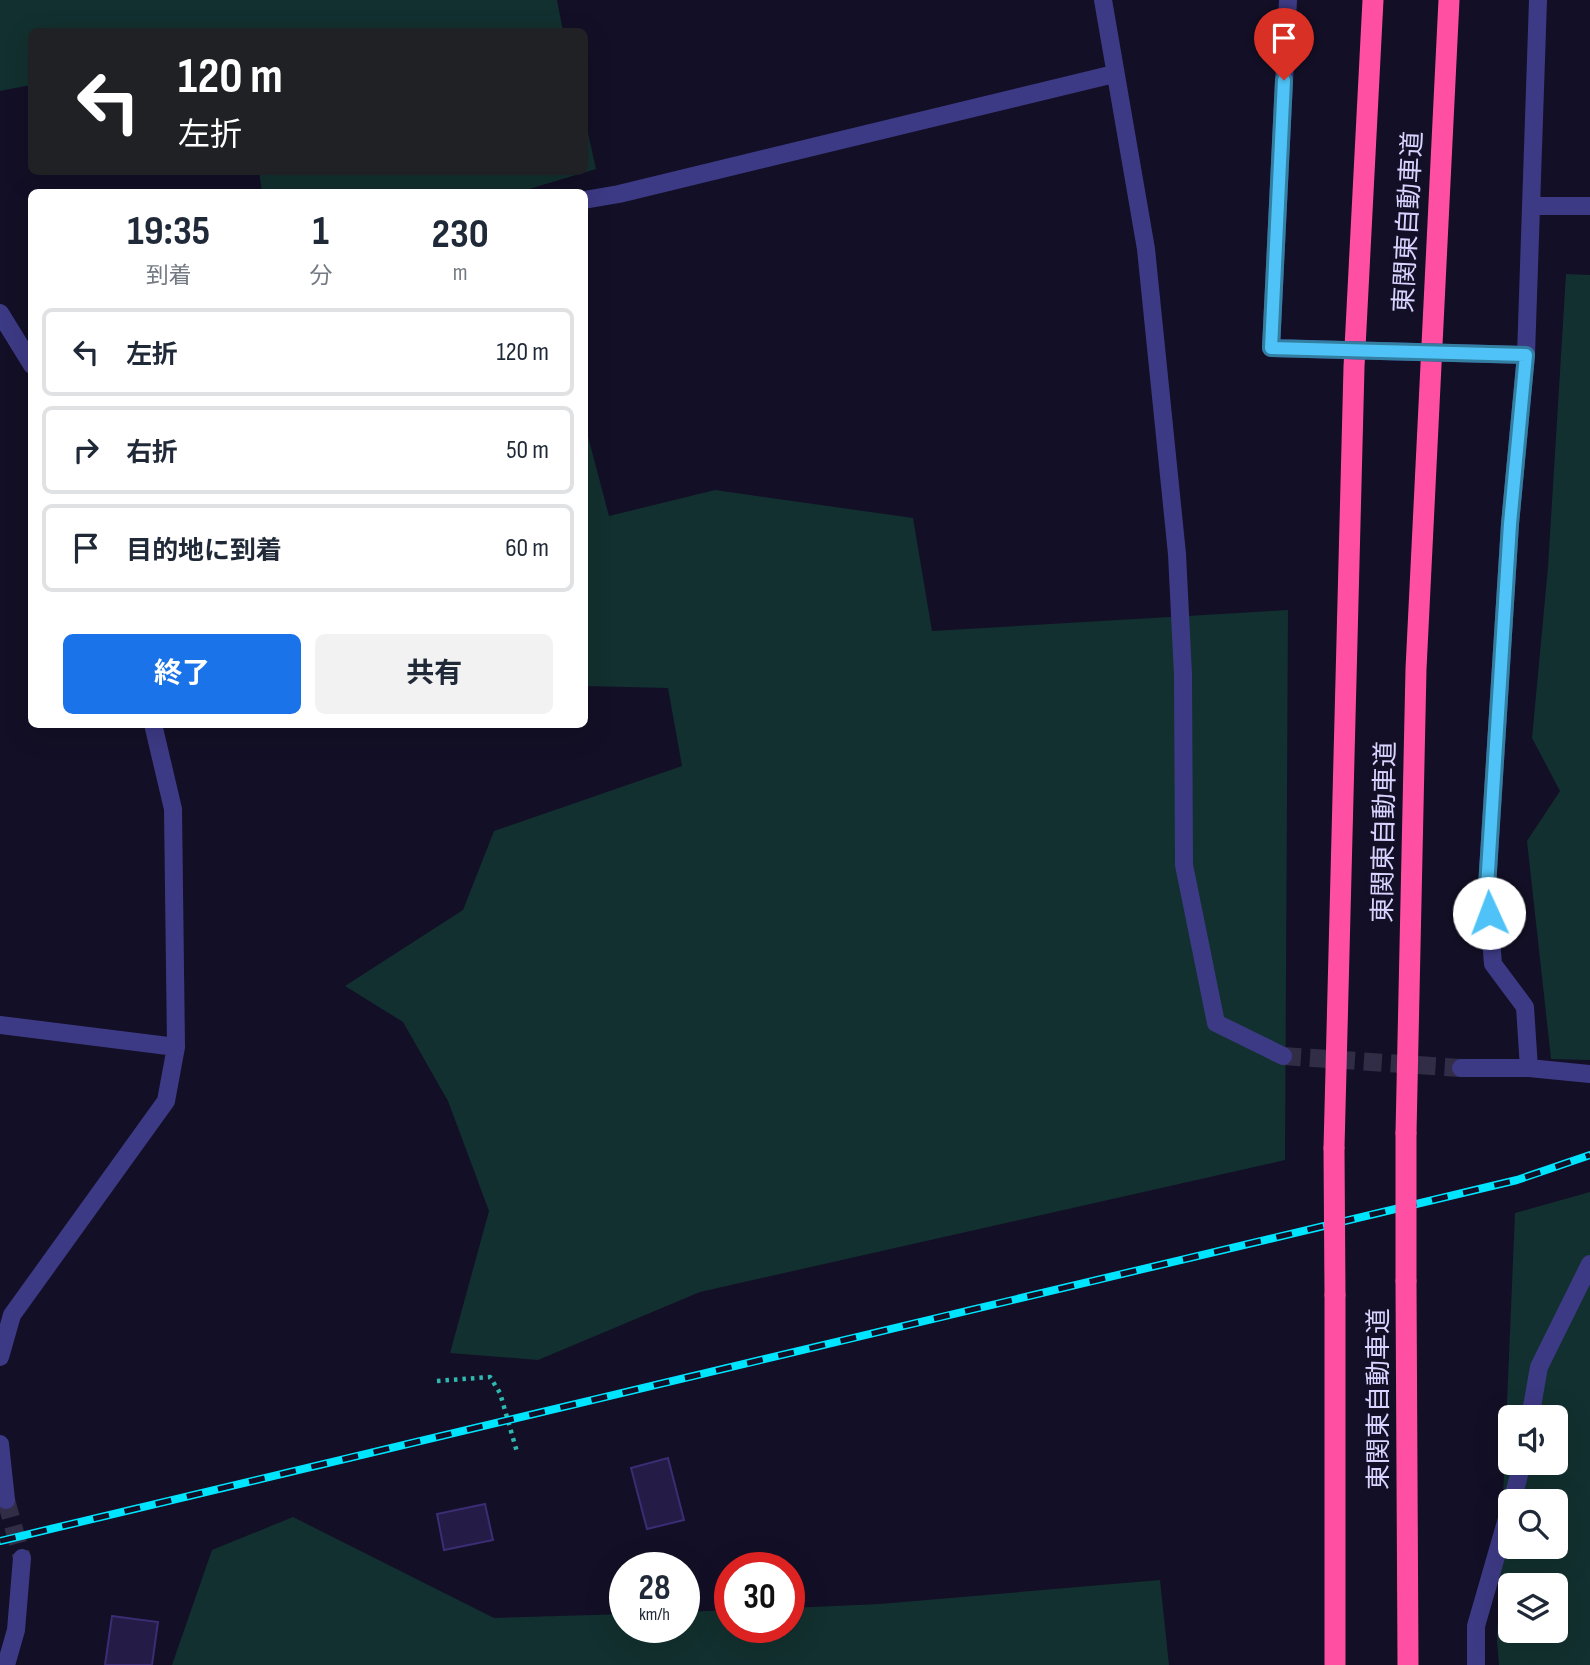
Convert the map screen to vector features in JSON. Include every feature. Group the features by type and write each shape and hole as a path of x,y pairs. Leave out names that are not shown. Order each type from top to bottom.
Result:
{"highway":[{"name":"東関東自動車道","path":"1335,1665 1334,1148 1354,367 1373,0"},
{"name":"東関東自動車道","path":"1408,1665 1406,1133 1416,669 1449,0"}],"street":[{"path":"1103,0 1146,249 1177,554 1183,675 1184,865 1216,1023 1283,1056"},
{"path":"1288,0 1271,348 1526,355"},
{"path":"1529,1068 1525,1007 1493,964 1487,887 1510,524 1526,355 1538,0"},
{"path":"588,199 1114,74"},
{"path":"1531,206 1590,206"},
{"path":"0,313 28,358"},
{"path":"0,1357 12,1315 166,1101 176,1047 173,809 154,728"},
{"path":"0,1025 176,1047"},
{"path":"1461,1068 1529,1068 1590,1074"},
{"path":"1532,1405 1539,1367 1590,1264"},
{"path":"0,1444 6,1500"},
{"path":"1476,1665 1476,1626 1498,1550"},
{"path":"6,1665 7,1639 22,1558"}],"path":[{"path":"437,1381 490,1377 500,1392 517,1452"}],"green space":[{"path":"0,0 557,0 562,28 28,28 28,86 0,91"},
{"path":"588,133 596,169 588,171"},
{"path":"259,175 576,175 529,189 262,189"},
{"path":"1566,274 1590,275 1590,1060 1551,1059 1527,841 1560,791 1532,738 1548,567"},
{"path":"588,436 609,516 715,490 913,518 932,631 1288,610 1285,1160 700,1292 538,1360 450,1353 489,1211 448,1101 403,1022 345,986 463,910 494,831 682,766 668,688 588,686"},
{"path":"1590,1192 1590,1665 1499,1665 1497,1641 1498,1617 1498,1643 1568,1643 1568,1573 1500,1573 1500,1559 1568,1559 1568,1489 1503,1489 1504,1475 1568,1475 1568,1405 1507,1405 1515,1213"},
{"path":"293,1517 494,1618 609,1614 609,1643 700,1643 700,1611 714,1611 714,1643 805,1643 805,1607 880,1604 1160,1580 1169,1665 172,1665 212,1550"}],"building":[{"path":"668,1458 684,1520 647,1529 631,1468"},
{"path":"485,1504 493,1540 444,1550 437,1514"},
{"path":"112,1616 158,1622 152,1665 105,1665"}],"tunnel":[{"path":"1283,1056 1461,1068"},
{"path":"6,1500 22,1558"}],"railway":[{"path":"0,1541 1517,1180 1590,1155"}],"route":[{"path":"1284,80 1271,348 1526,355 1510,524 1487,887 1489,913"}]}
